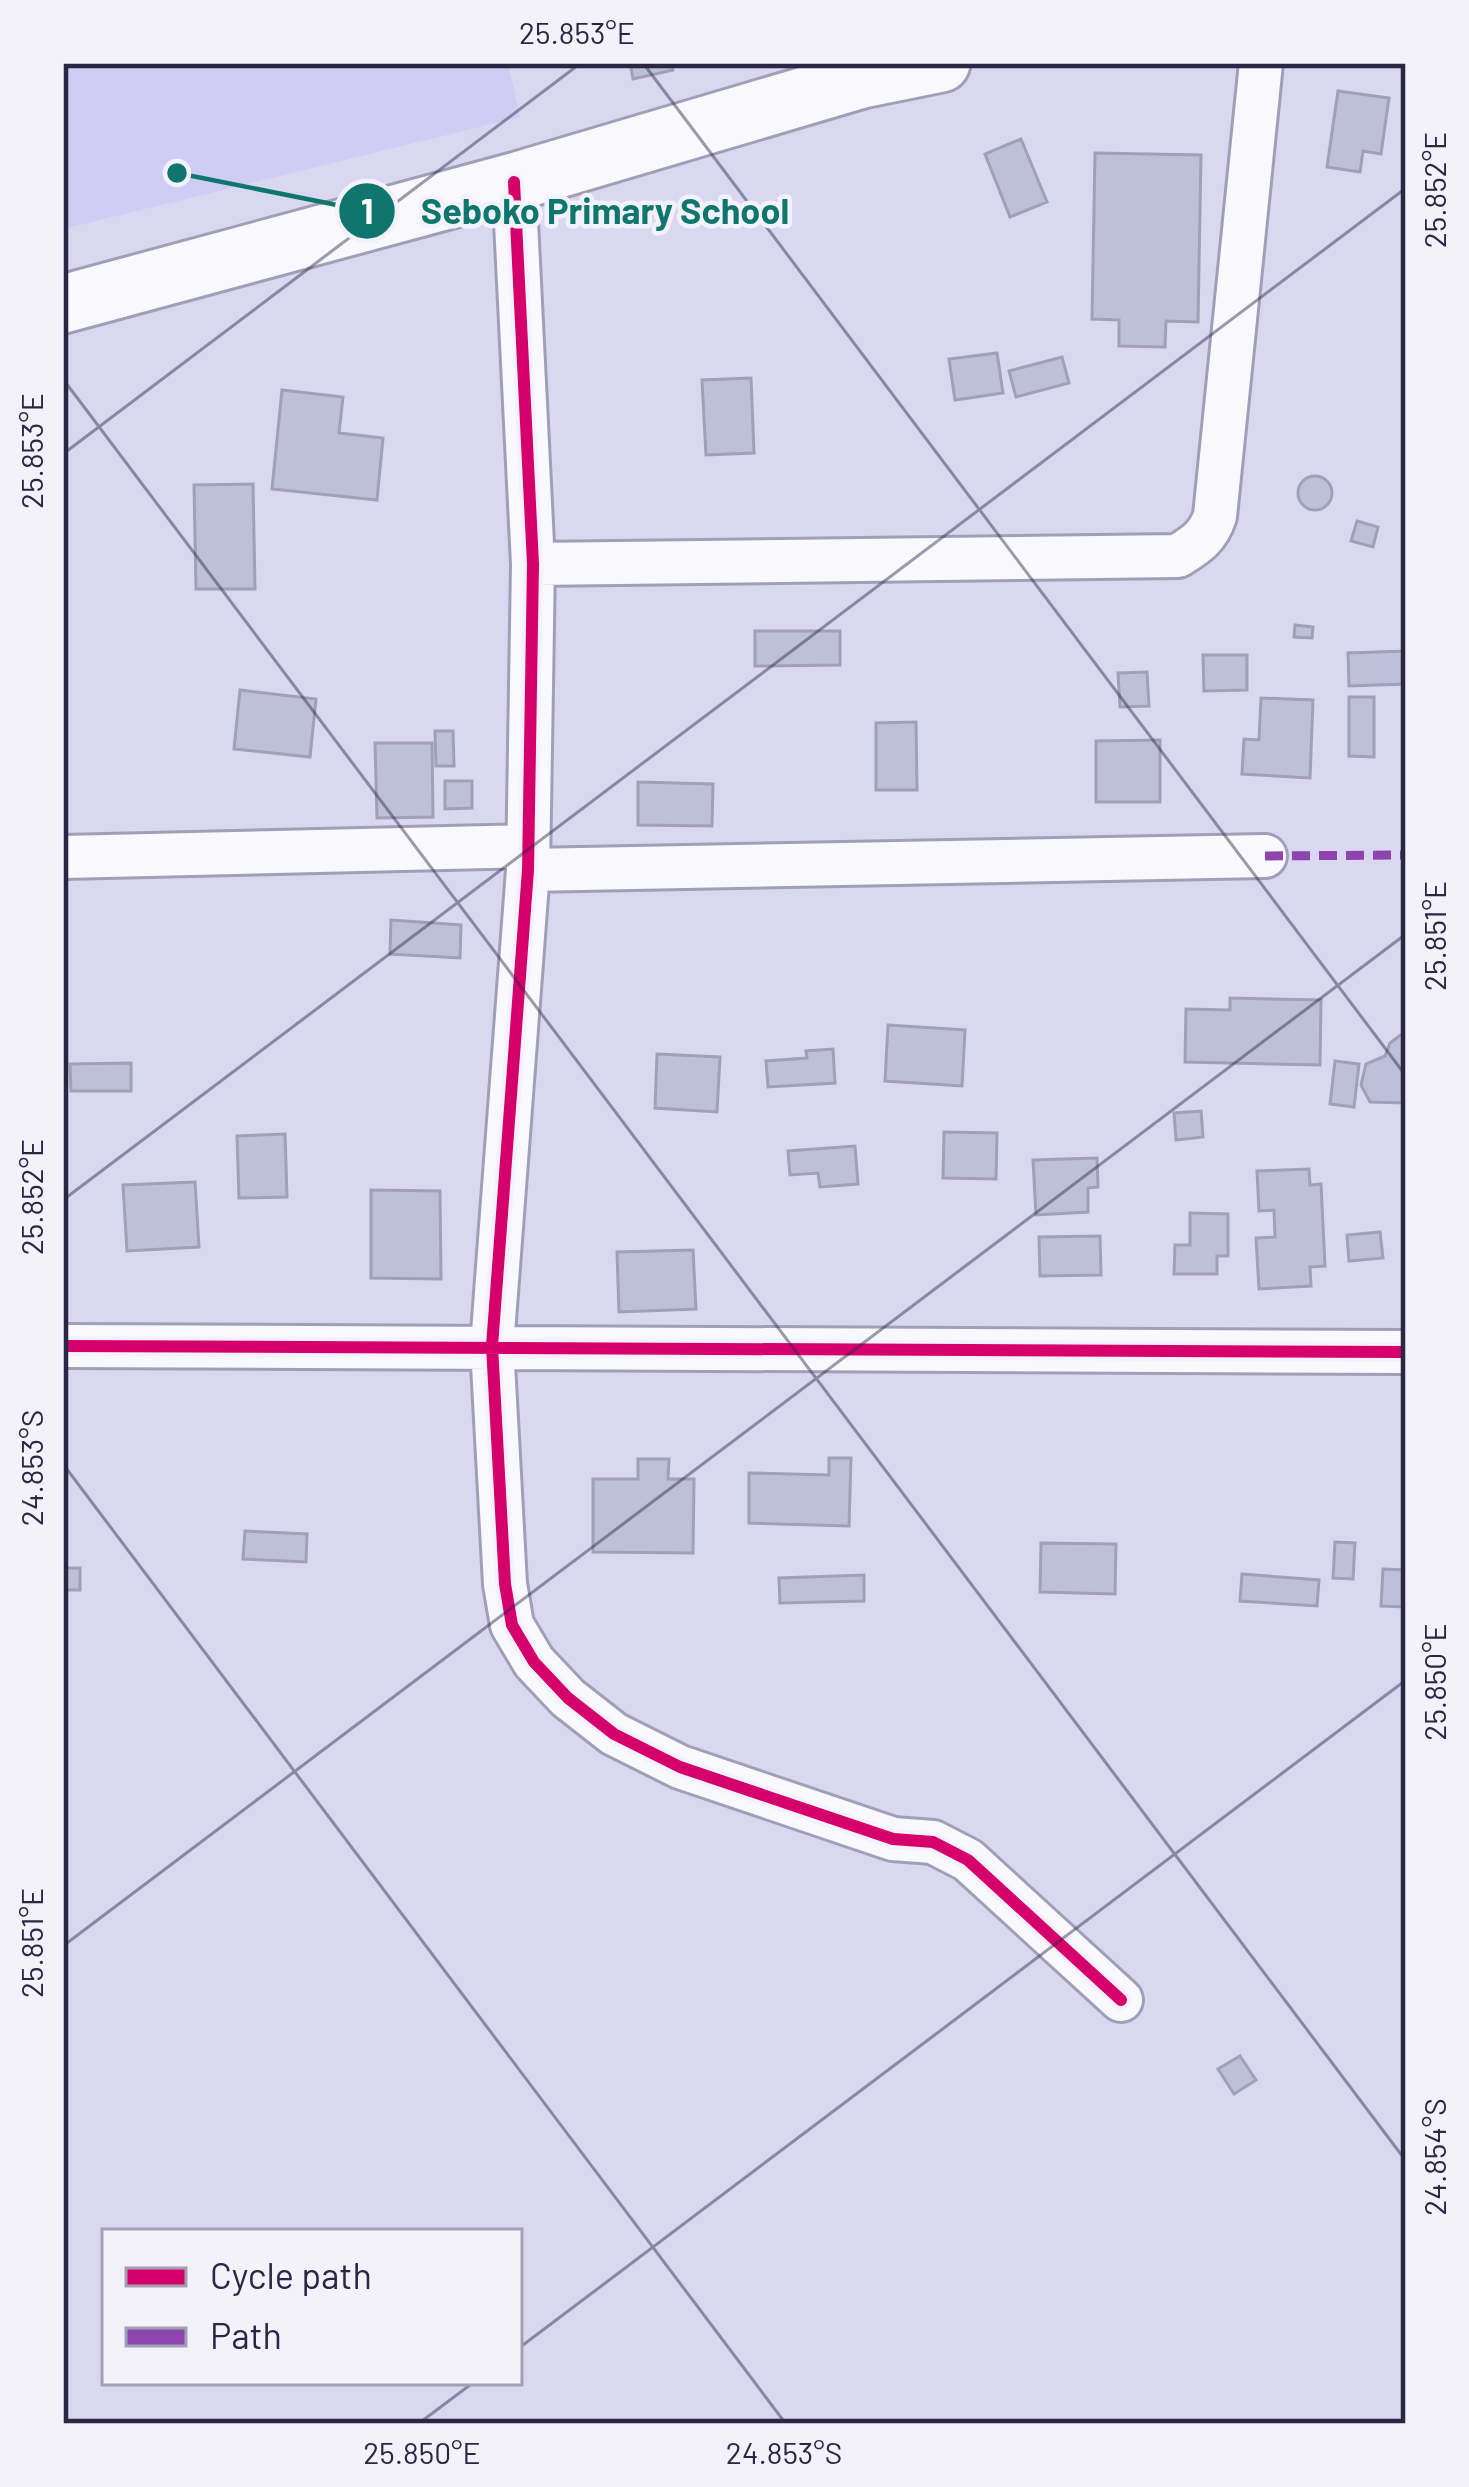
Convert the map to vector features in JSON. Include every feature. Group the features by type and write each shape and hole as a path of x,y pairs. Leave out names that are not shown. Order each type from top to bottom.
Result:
{"street":[{"path":"63,304 514,182 860,71 941,63"},
{"path":"532,564 1178,556 1198,544 1209,533 1215,516 1261,63"},
{"path":"514,182 532,564 528,858 493,1346 505,1584 512,1625 534,1662 568,1698 614,1734 680,1767 893,1839 933,1842 968,1860 1121,2000"},
{"path":"63,856 1265,856"},
{"path":"63,1346 1406,1352"}],"shaded area":[{"path":"63,63 508,63 520,117 63,229"}],"building":[{"path":"630,63 672,63 673,70 633,79"},
{"path":"1338,91 1389,98 1381,154 1363,151 1360,172 1327,167"},
{"path":"1021,139 1047,202 1010,217 985,154"},
{"path":"1095,153 1201,155 1198,322 1166,321 1165,347 1119,346 1119,320 1092,319"},
{"path":"997,353 1003,393 955,400 949,359"},
{"path":"1062,357 1069,383 1016,397 1009,371"},
{"path":"751,378 754,453 706,455 702,380"},
{"path":"282,390 343,397 339,433 383,438 377,500 272,489"},
{"path":"1315,476 1327,481 1332,493 1327,505 1315,510 1303,505 1298,493 1303,481"},
{"path":"253,484 255,589 196,589 194,485"},
{"path":"1357,521 1378,527 1373,547 1351,541"},
{"path":"1295,625 1313,627 1312,638 1294,637"},
{"path":"755,631 840,631 840,665 755,666"},
{"path":"1406,651 1406,684 1349,686 1348,653"},
{"path":"1203,655 1247,655 1247,690 1204,691"},
{"path":"1147,672 1149,706 1120,707 1118,673"},
{"path":"240,690 316,699 310,757 234,749"},
{"path":"1349,697 1374,697 1374,757 1349,756"},
{"path":"1261,698 1313,700 1310,778 1242,774 1244,739 1259,740"},
{"path":"916,722 917,790 876,790 876,723"},
{"path":"435,731 453,731 454,766 436,766"},
{"path":"1160,740 1160,802 1096,802 1096,741"},
{"path":"375,743 432,743 433,817 377,818"},
{"path":"445,781 472,781 472,808 445,809"},
{"path":"638,782 713,784 712,826 638,825"},
{"path":"391,920 461,925 460,958 390,954"},
{"path":"1230,998 1321,1000 1320,1065 1185,1062 1186,1009 1230,1010"},
{"path":"888,1025 965,1030 962,1086 885,1081"},
{"path":"1406,1031 1406,1103 1370,1102 1361,1085 1366,1064 1385,1056 1390,1043"},
{"path":"833,1049 835,1083 768,1087 766,1061 807,1058 806,1051"},
{"path":"657,1054 720,1057 717,1112 655,1108"},
{"path":"1335,1061 1359,1064 1354,1107 1330,1104"},
{"path":"131,1063 131,1091 71,1091 70,1064"},
{"path":"1201,1111 1203,1137 1176,1140 1174,1113"},
{"path":"944,1132 997,1133 996,1179 943,1178"},
{"path":"285,1134 287,1197 239,1198 237,1136"},
{"path":"855,1146 858,1184 820,1187 818,1173 790,1175 788,1151"},
{"path":"1097,1158 1098,1187 1088,1188 1088,1212 1036,1215 1033,1160"},
{"path":"1309,1169 1310,1185 1321,1184 1325,1266 1310,1267 1311,1286 1259,1289 1256,1238 1275,1237 1274,1210 1259,1211 1257,1171"},
{"path":"195,1182 199,1247 127,1251 123,1185"},
{"path":"371,1190 440,1191 441,1279 371,1278"},
{"path":"1190,1213 1228,1214 1228,1256 1217,1256 1217,1274 1174,1274 1175,1245 1190,1245"},
{"path":"1380,1232 1383,1258 1349,1261 1347,1235"},
{"path":"1100,1236 1101,1275 1040,1276 1039,1237"},
{"path":"693,1250 696,1309 619,1312 617,1252"},
{"path":"829,1458 851,1458 849,1526 749,1523 749,1473 829,1475"},
{"path":"638,1459 669,1459 668,1479 694,1479 693,1553 593,1552 593,1479 638,1479"},
{"path":"245,1531 307,1534 306,1562 243,1559"},
{"path":"1335,1542 1355,1543 1353,1579 1333,1578"},
{"path":"1041,1543 1116,1544 1115,1594 1040,1592"},
{"path":"63,1568 80,1568 80,1590 63,1590"},
{"path":"1383,1569 1406,1570 1406,1607 1381,1606"},
{"path":"1242,1574 1319,1580 1317,1606 1240,1601"},
{"path":"864,1575 864,1601 780,1603 779,1578"},
{"path":"1240,2056 1256,2080 1234,2094 1218,2069"}],"marked path":[{"path":"1265,856 1406,855"}],"cycle path":[{"path":"514,182 533,564 528,870 492,1346 505,1584 512,1625 534,1662 568,1698 614,1734 680,1767 893,1839 933,1842 968,1860 1121,2000"},
{"path":"63,1346 1406,1352"}],"place":[{"name":"Seboko Primary School","path":"177,173"}]}
